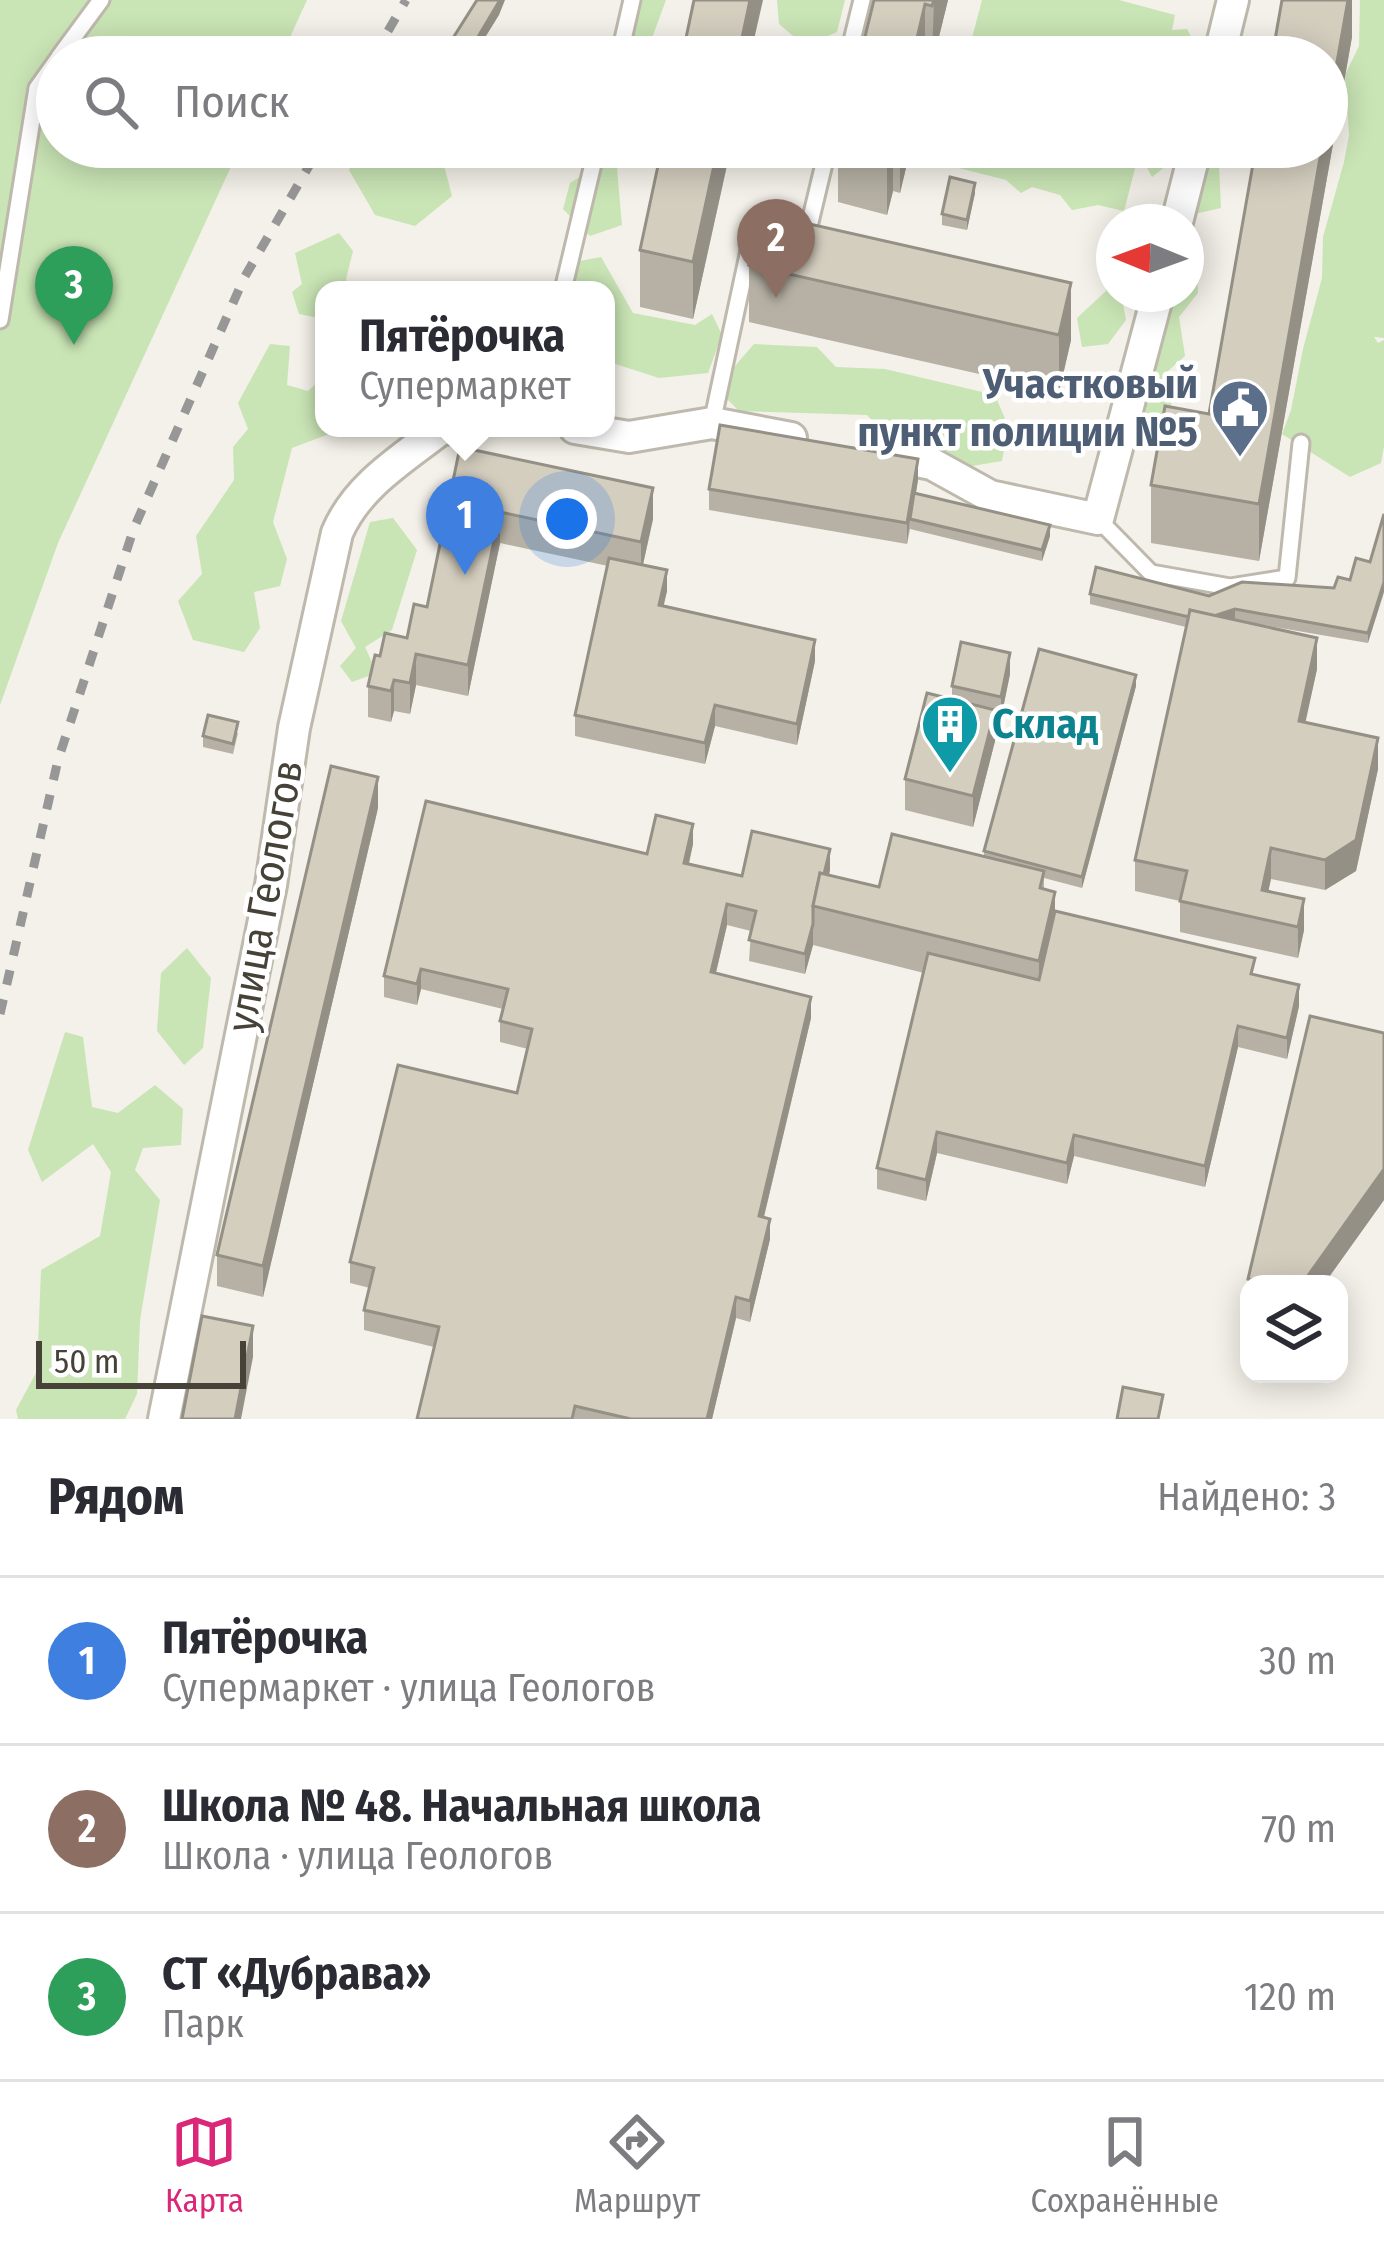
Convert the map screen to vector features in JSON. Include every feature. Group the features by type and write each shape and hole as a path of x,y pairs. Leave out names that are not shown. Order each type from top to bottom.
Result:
{"street":[{"path":"1224,36 1233,0"},
{"path":"1182,204 1191,168"},
{"path":"615,435 629,437 712,423 932,464 990,496 1098,518 1152,312"},
{"name":"улица Геологов","path":"164,1419 272,885 295,728 337,533 345,512 369,484 430,437"}],"lane":[{"path":"75,36 101,0"},
{"path":"624,36 632,0"},
{"path":"853,36 862,0"},
{"path":"0,320 36,94"},
{"path":"565,281 592,168"},
{"path":"805,248 823,168"},
{"path":"712,423 752,236 827,253"},
{"path":"1098,518 1150,573 1230,587 1287,578 1301,442"}],"green space":[{"path":"0,0 307,0 291,36 36,36 36,168 230,168 58,543 0,705"},
{"path":"627,0 666,0 653,36 626,36"},
{"path":"777,0 845,0 837,32 828,36 793,36 779,24"},
{"path":"982,0 1119,0 1175,15 1172,30 1187,29 1191,36 973,36"},
{"path":"1360,0 1384,0 1384,338 1374,337 1378,343 1384,340 1384,446 1381,463 1350,477 1282,434 1322,278 1323,237 1342,168 1348,168 1348,69 1359,46"},
{"path":"445,168 452,196 415,226 375,215 349,170"},
{"path":"595,168 618,168 622,225 590,236 563,209 570,183"},
{"path":"959,168 1135,168 1126,204 1072,210 1060,195 1032,187 1021,193 1006,180"},
{"path":"1204,168 1219,168 1221,208 1204,212 1204,204 1190,204 1189,191"},
{"path":"339,233 353,251 347,281 315,281 315,317 299,314 292,292 302,284 295,253"},
{"path":"601,257 615,281 567,281 569,263"},
{"path":"615,282 633,313 695,325 712,314 722,335 708,373 659,378 615,364"},
{"path":"1096,300 1096,312 1124,312 1126,320 1108,344 1082,347 1077,318"},
{"path":"1153,312 1183,312 1179,317 1185,356 1168,371 1173,424 1143,429 1123,393"},
{"path":"270,344 290,346 287,385 308,391 315,385 315,437 321,437 292,448 273,522 287,559 280,586 254,592 260,628 244,652 193,640 178,601 202,574 196,536 234,480 233,447 248,429 238,403"},
{"path":"754,344 817,347 836,367 885,369 995,395 1008,426 1002,461 954,469 929,436 895,445 867,415 739,411 716,388"},
{"path":"393,518 417,550 392,630 365,647 377,673 352,682 340,666 356,648 341,621 370,522"},
{"path":"187,948 211,978 203,1048 184,1065 157,1031 161,973"},
{"path":"65,1032 83,1037 92,1107 118,1113 155,1085 183,1109 181,1145 143,1148 135,1170 160,1200 140,1320 137,1394 125,1419 18,1419 16,1410 37,1371 41,1270 100,1236 111,1172 93,1144 42,1182 28,1150"}],"building":[{"path":"477,0 500,0 479,36 454,36"},
{"path":"694,0 750,0 742,36 686,36"},
{"path":"874,0 934,0 932,6 925,4 918,36 865,36"},
{"path":"1282,0 1348,0 1342,36 1276,36"},
{"path":"658,168 713,168 693,262 640,250"},
{"path":"1252,168 1318,168 1259,504 1151,485 1165,406 1209,414"},
{"path":"950,177 975,183 967,220 942,214"},
{"path":"761,213 1071,283 1059,335 749,265"},
{"path":"720,425 918,459 907,523 709,489"},
{"path":"460,447 653,488 641,542 500,512 468,665 416,654 410,683 394,680 391,691 368,686 385,633 407,638 414,604 427,607"},
{"path":"914,493 1050,525 1042,550 910,519"},
{"path":"1384,514 1384,582 1368,633 1235,609 1214,616 1190,610 1189,617 1090,594 1096,567 1209,596 1242,582 1334,588 1338,577 1350,580 1356,558 1370,562"},
{"path":"609,558 667,570 659,605 815,640 797,724 715,705 705,743 575,715"},
{"path":"1190,610 1317,638 1299,721 1378,738 1356,840 1325,860 1271,848 1262,890 1304,899 1298,927 1180,901 1187,871 1135,860"},
{"path":"961,642 1010,653 1001,697 952,686"},
{"path":"1039,649 1136,675 1082,877 984,851"},
{"path":"927,693 995,710 973,796 905,779"},
{"path":"208,715 238,722 233,744 203,736"},
{"path":"331,766 378,777 263,1266 217,1255"},
{"path":"426,801 647,854 656,815 693,824 684,863 742,876 752,831 830,849 824,874 820,873 805,954 749,940 756,911 727,904 711,972 811,997 759,1216 770,1219 750,1301 736,1297 707,1419 631,1419 575,1406 572,1419 417,1419 439,1327 364,1310 374,1268 350,1262 398,1065 517,1093 532,1029 500,1021 508,989 421,969 417,984 384,976"},
{"path":"892,834 1044,871 1040,888 1055,892 1039,961 813,906 820,873 879,887"},
{"path":"1055,911 1255,958 1251,974 1299,985 1287,1038 1238,1026 1205,1166 1074,1135 1067,1163 937,1132 926,1180 877,1168 928,953 1039,980"},
{"path":"1310,1016 1384,1033 1384,1169 1308,1275 1249,1275"},
{"path":"202,1316 253,1326 235,1419 182,1419"},
{"path":"1123,1387 1163,1395 1158,1419 1117,1419"}],"railway":[{"path":"385,36 406,0"},
{"path":"0,1014 58,760 134,528 244,278 308,168"}],"place":[{"name":"Школа № 48. Начальная школа","path":"776,298"},
{"name":"СТ «Дубрава»","path":"74,345"},
{"name":"Участковый пункт полиции №5","path":"1240,459"},
{"name":"Пятёрочка","path":"465,575"},
{"name":"Склад","path":"950,775"}]}
